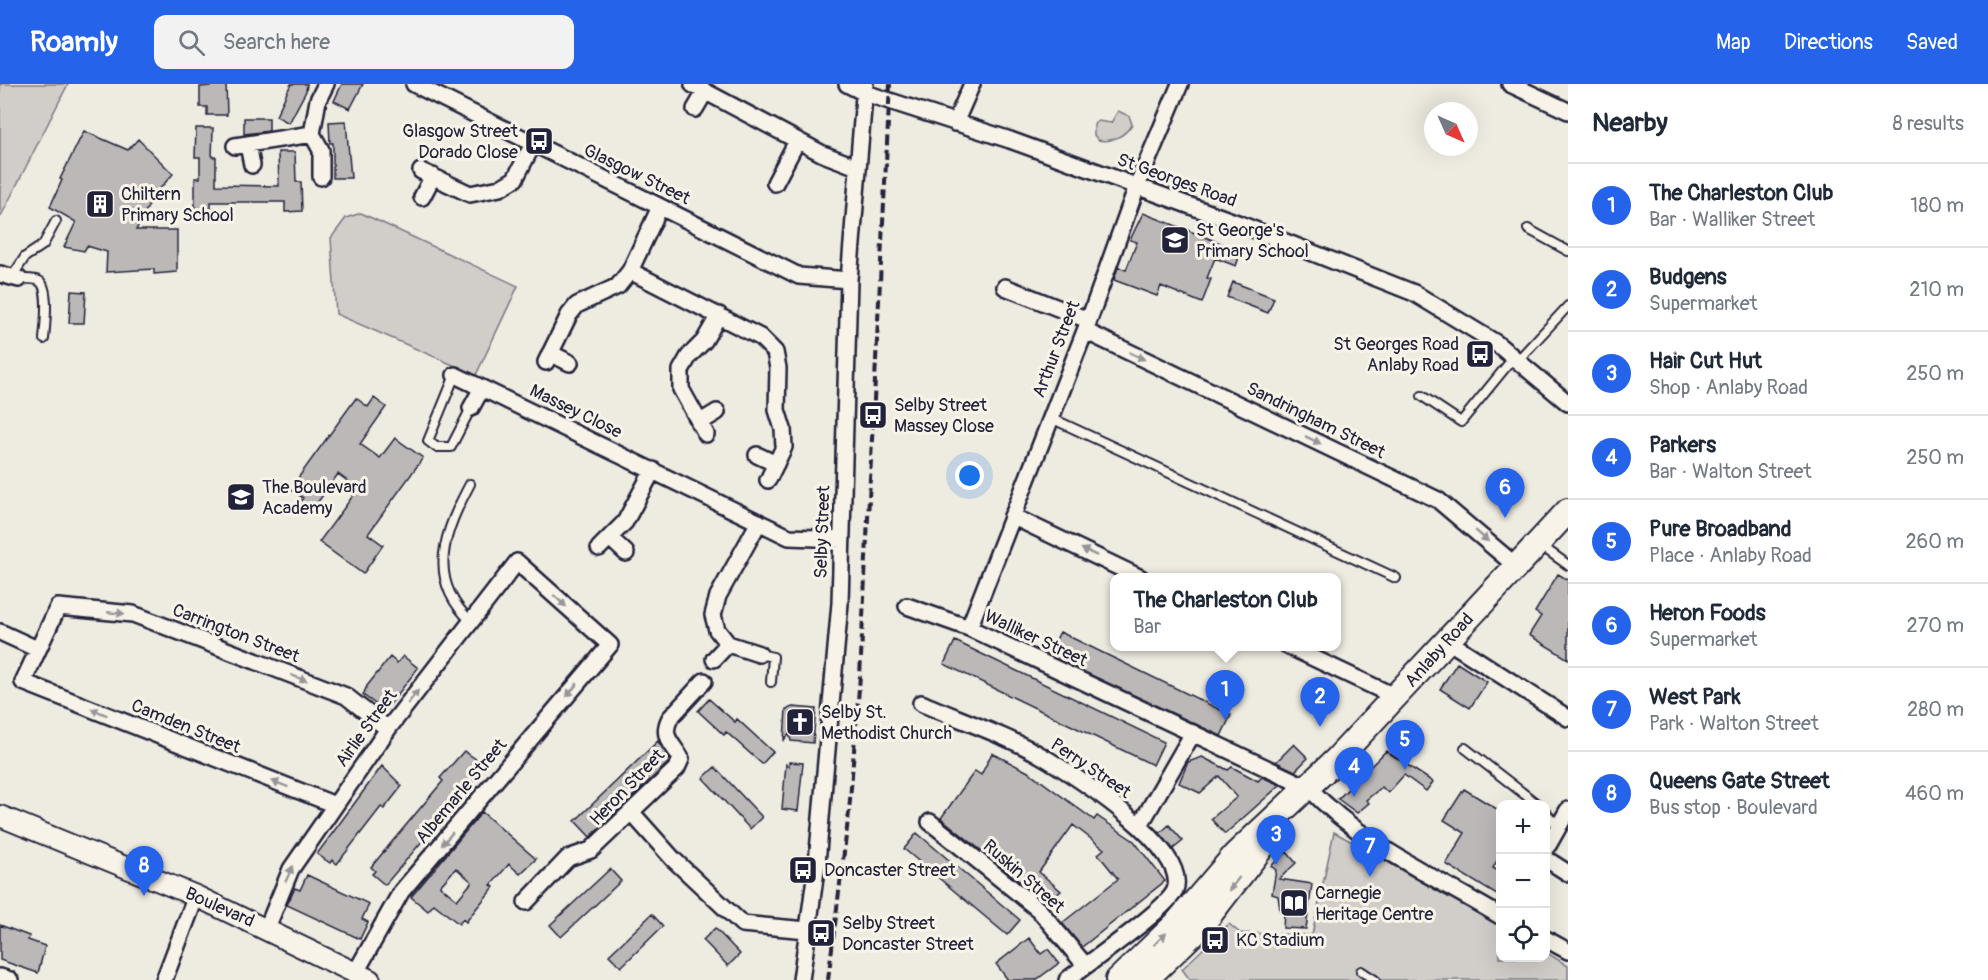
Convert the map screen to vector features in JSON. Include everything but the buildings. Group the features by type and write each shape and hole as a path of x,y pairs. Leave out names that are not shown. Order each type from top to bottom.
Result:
{"main road":[{"name":"Anlaby Road","path":"1118,980 1175,925 1235,855 1309,788 1568,511"},
{"name":"Anlaby Road","path":"1145,980 1201,926 1309,788"}],"street":[{"path":"321,177 321,150 312,134 318,100 326,84"},
{"name":"Glasgow Street","path":"414,84 798,276 849,280"},
{"name":"St Georges Road","path":"847,84 1137,186 1414,293 1457,317 1516,359 1568,403"},
{"path":"955,123 972,84"},
{"name":"Arthur Street","path":"969,628 1051,418 1137,186 1180,84"},
{"path":"1510,84 1568,111"},
{"path":"695,109 699,88 797,141 857,167"},
{"name":"Selby Street","path":"801,980 818,863 840,603 849,280 865,89"},
{"path":"252,165 242,146 312,134"},
{"path":"775,183 797,141"},
{"path":"422,197 427,173 470,194 500,188 516,179 533,144"},
{"path":"570,363 548,357 569,315 577,305 618,286 630,270 660,207"},
{"path":"630,270 760,337 775,352 778,368 777,410 783,429 784,447 768,480"},
{"name":"Sandringham Street","path":"1005,286 1438,500 1516,566"},
{"path":"717,412 703,428 681,389 681,370 689,356 704,341 719,315"},
{"name":"Massey Close","path":"455,375 789,537 842,539"},
{"path":"471,408 482,388"},
{"path":"756,455 776,464"},
{"path":"626,553 604,543 625,522 653,470"},
{"path":"1012,516 1131,573"},
{"path":"759,522 718,596 713,615 717,630 728,644 759,654"},
{"name":"Airlie Street","path":"267,928 291,868 388,729 517,562 610,645"},
{"name":"Walliker Street","path":"908,606 969,628 1309,788"},
{"name":"Carrington Street","path":"36,649 58,607 133,614 346,696 388,729"},
{"path":"0,632 36,649"},
{"path":"1448,641 1568,718"},
{"path":"714,659 728,644"},
{"name":"Albemarle Street","path":"363,976 402,892 610,645"},
{"name":"Camden Street","path":"36,649 23,682 335,805"},
{"path":"1299,651 1396,697"},
{"name":"Heron Street","path":"526,902 568,858 591,850 632,813 680,764 679,755 666,739 666,725 704,681"},
{"name":"Perry Street","path":"921,704 1046,759 1140,825 1173,865 1178,882 1167,905 1085,965"},
{"path":"1140,825 1194,733"},
{"path":"1309,788 1332,813 1363,835 1496,914"},
{"path":"1550,841 1568,810"},
{"path":"632,813 673,859 742,924 807,930"},
{"name":"Boulevard","path":"0,816 196,896 267,928 363,976"},
{"name":"Ruskin Street","path":"930,822 1039,910 1085,965"},
{"path":"1550,862 1568,873"},
{"path":"164,980 196,896"},
{"path":"1550,942 1568,951"},
{"path":"1067,980 1085,965"},
{"path":"0,977 10,980"}],"lane":[{"path":"10,277 26,257 43,245 56,221"},
{"path":"1528,229 1568,251"},
{"path":"10,277 39,281 43,284 46,291 44,339"},
{"path":"1422,396 1461,422 1516,359 1568,306"},
{"path":"455,375 428,441 436,447 451,447 471,408"},
{"path":"1051,418 1396,578"},
{"path":"470,484 449,524 443,555 447,586 452,600 471,621"},
{"path":"1538,543 1568,565"},
{"path":"759,654 773,657 771,682"},
{"path":"1465,748 1532,800"},
{"path":"1550,818 1559,827"},
{"path":"1361,971 1375,980"}],"shaded area":[{"path":"0,84 68,84 0,218"},
{"path":"1118,111 1129,116 1132,124 1117,138 1098,140 1094,135 1094,124 1098,121 1111,123"},
{"path":"361,213 518,286 476,375 336,314 331,238 346,218"},
{"path":"1334,832 1496,922 1496,962 1550,962 1550,955 1568,966 1568,980 1190,980 1182,969 1229,924 1240,933 1312,935"}],"railway":[{"path":"828,980 849,812 860,676 890,84"}],"place":[{"name":"Glasgow Street Dorado Close","path":"539,141"},
{"name":"Chiltern Primary School","path":"100,204"},
{"name":"St George's Primary School","path":"1175,240"},
{"name":"St Georges Road Anlaby Road","path":"1480,354"},
{"name":"Selby Street Massey Close","path":"873,415"},
{"name":"The Boulevard Academy","path":"241,497"},
{"name":"Heron Foods","path":"1505,518"},
{"name":"The Charleston Club","path":"1225,720"},
{"name":"Selby St. Methodist Church","path":"800,722"},
{"name":"Budgens","path":"1320,727"},
{"name":"Pure Broadband","path":"1405,770"},
{"name":"Parkers","path":"1354,797"},
{"name":"Hair Cut Hut","path":"1276,865"},
{"name":"Doncaster Street","path":"803,870"},
{"name":"West Park","path":"1370,877"},
{"name":"Queens Gate Street","path":"144,896"},
{"name":"Carnegie Heritage Centre","path":"1294,903"},
{"name":"Selby Street Doncaster Street","path":"821,933"},
{"name":"KC Stadium","path":"1215,940"}]}
